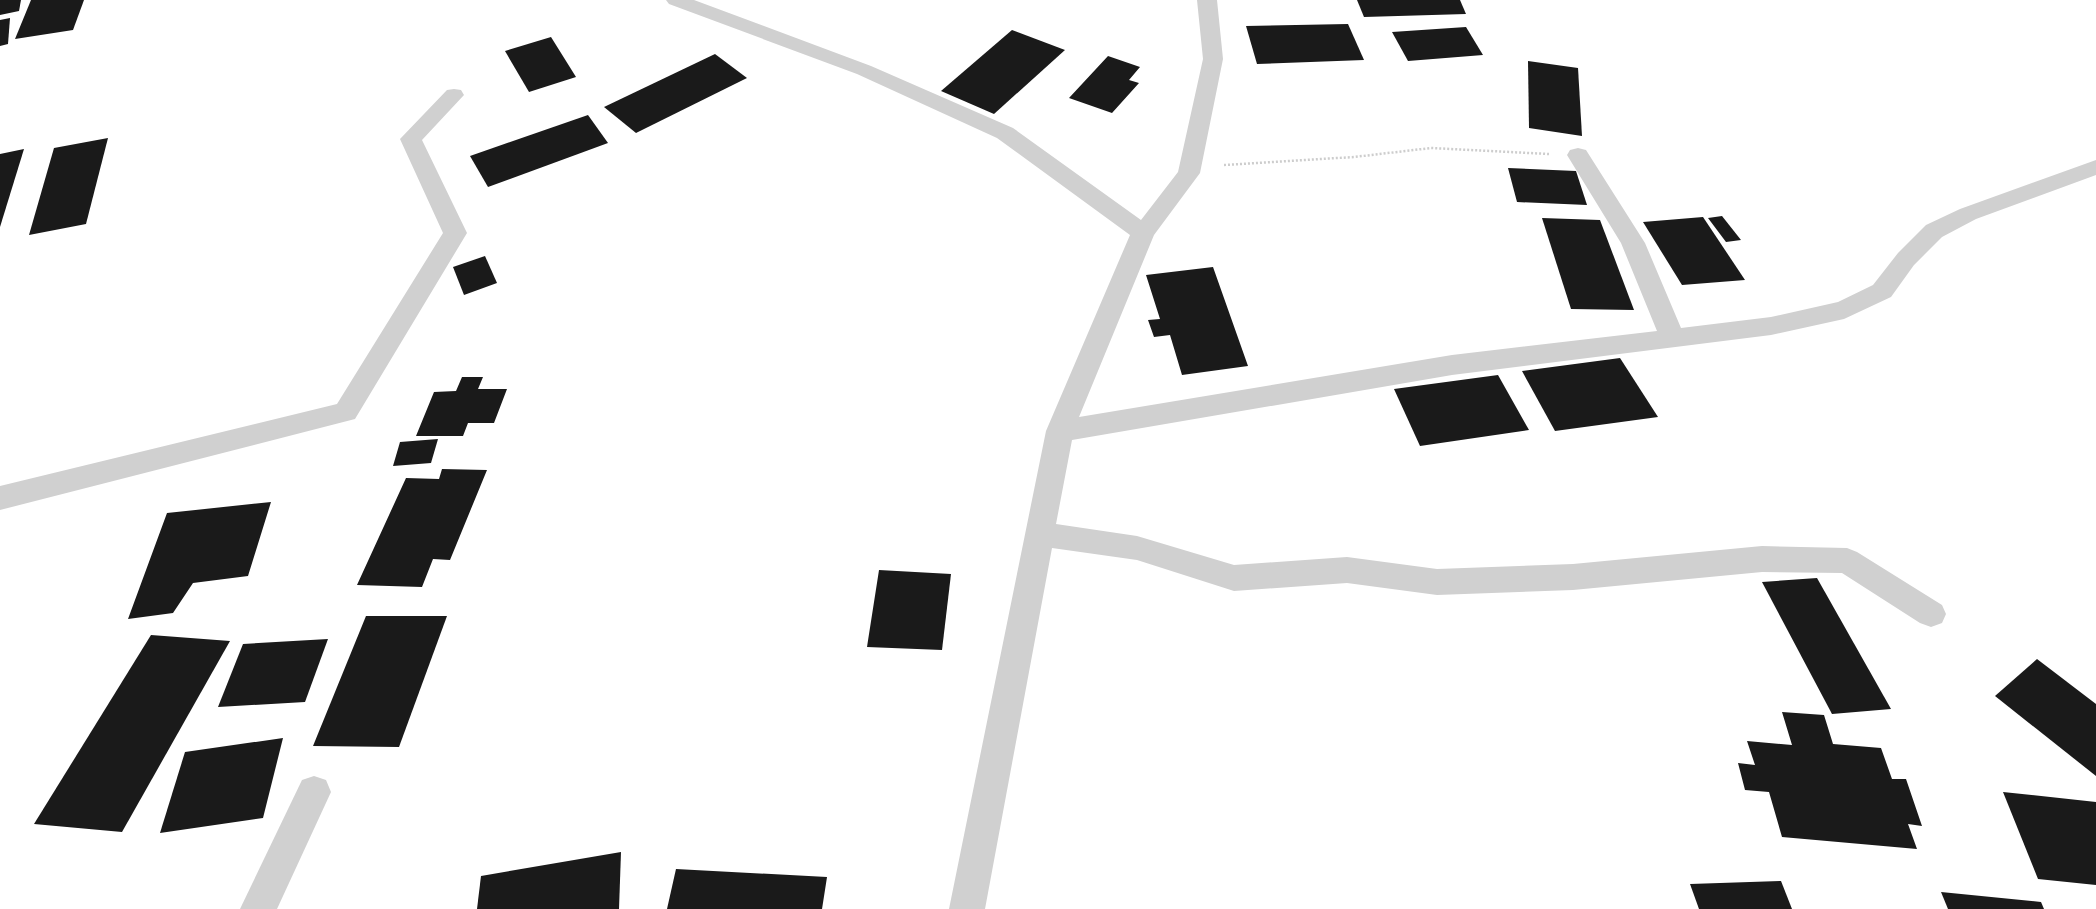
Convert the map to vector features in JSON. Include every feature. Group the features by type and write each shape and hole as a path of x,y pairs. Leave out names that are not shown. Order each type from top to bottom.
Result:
{"street":[{"path":"676,0 864,70 1005,134 1143,233"},
{"path":"967,909 1060,431 1143,233 1189,173 1212,59 1207,0"},
{"path":"0,498 346,412 455,233 411,139 454,95"},
{"path":"1578,155 1633,243 1673,338"},
{"path":"1060,431 1452,365 1771,326 1844,310 1882,291 1906,259 1934,231 1968,214 2096,167"},
{"path":"1040,534 1138,548 1234,578 1347,570 1437,582 1573,577 1762,559 1847,561 1931,614"},
{"path":"258,909 314,792"}],"path":[{"path":"1191,166 1354,157 1431,148 1578,155"}],"building":[{"path":"0,0 21,0 19,11 0,15"},
{"path":"31,0 84,0 73,30 15,39"},
{"path":"1357,0 1460,0 1466,14 1364,17"},
{"path":"10,18 8,44 0,46 0,20"},
{"path":"1348,24 1364,60 1257,64 1246,26"},
{"path":"1466,27 1483,55 1408,61 1392,32"},
{"path":"1012,30 1065,50 994,114 941,91"},
{"path":"551,37 576,77 529,92 505,51"},
{"path":"715,54 747,78 636,133 604,107"},
{"path":"1108,56 1140,67 1129,80 1139,83 1112,113 1069,98"},
{"path":"1528,61 1578,68 1582,136 1529,128"},
{"path":"588,115 608,143 488,187 470,156"},
{"path":"108,138 86,224 29,235 54,148"},
{"path":"24,149 0,227 0,154"},
{"path":"1508,168 1576,171 1587,205 1517,202"},
{"path":"1722,216 1741,240 1726,242 1708,218"},
{"path":"1703,217 1745,280 1682,285 1643,222"},
{"path":"1542,218 1600,220 1634,310 1571,309"},
{"path":"485,256 497,283 464,295 453,267"},
{"path":"1213,267 1248,366 1182,375 1170,335 1154,337 1148,320 1160,319 1146,275"},
{"path":"1620,358 1658,417 1555,431 1522,371"},
{"path":"1498,375 1529,430 1420,446 1394,389"},
{"path":"462,377 483,377 478,389 507,389 494,423 468,423 463,436 416,436 434,392 456,391"},
{"path":"438,439 431,463 393,466 400,442"},
{"path":"442,469 487,470 450,560 433,559 422,587 357,585 406,478 439,479"},
{"path":"271,502 248,576 193,583 173,613 128,619 167,513"},
{"path":"879,570 951,574 942,650 867,647"},
{"path":"1817,578 1891,709 1832,714 1762,582"},
{"path":"366,616 447,616 399,747 313,746"},
{"path":"151,635 230,641 122,832 34,824"},
{"path":"328,639 305,702 218,707 243,644"},
{"path":"2037,659 2096,704 2096,776 1995,696"},
{"path":"1782,712 1824,715 1833,744 1881,748 1892,779 1906,779 1922,826 1908,824 1917,849 1782,837 1769,792 1745,790 1738,763 1755,765 1747,741 1792,745"},
{"path":"283,738 263,818 160,833 185,752"},
{"path":"2003,792 2096,802 2096,885 2038,879"},
{"path":"621,852 619,909 477,909 481,876"},
{"path":"676,869 827,877 822,909 667,909"},
{"path":"1781,881 1792,909 1699,909 1690,884"},
{"path":"1941,892 2041,902 2044,909 1948,909"}]}
